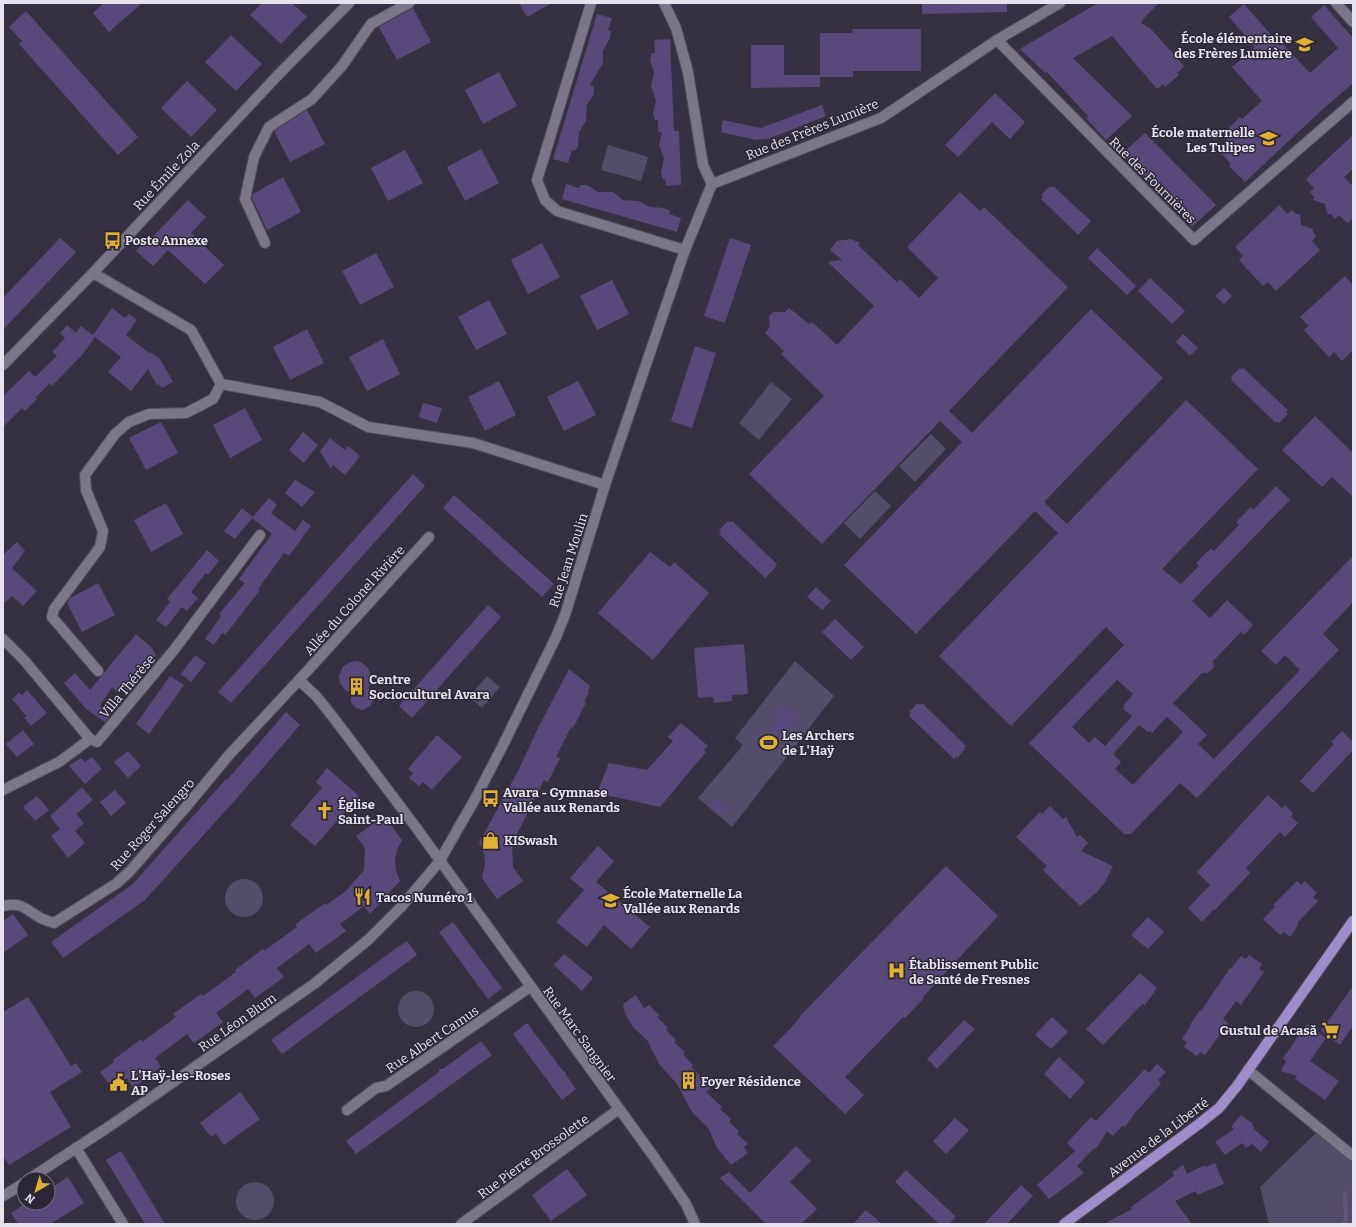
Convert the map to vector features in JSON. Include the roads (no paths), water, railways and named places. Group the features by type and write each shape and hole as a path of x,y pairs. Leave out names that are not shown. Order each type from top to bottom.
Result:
{"main road":[{"name":"Avenue de la Liberté","path":"1064,1224 1200,1124 1218,1108 1237,1086 1353,921"}],"street":[{"name":"Rue Émile Zola","path":"3,366 94,274 278,75 349,3"},
{"path":"265,243 245,199 254,157 269,127 312,99 342,66 371,24 409,3"},
{"path":"591,3 537,180 545,200 558,211 685,250 712,184 703,166 688,72 676,28 664,3"},
{"name":"Rue des Frères Lumière","path":"712,184 881,118 997,40 1060,3"},
{"path":"1336,3 1353,22"},
{"name":"Rue des Fournières","path":"997,40 1194,240 1353,102"},
{"name":"Rue Jean Moulin","path":"439,862 475,800 556,637 605,485 685,250"},
{"path":"94,274 192,330 221,384"},
{"path":"221,384 320,402 368,427 473,443 605,485"},
{"path":"98,671 52,617 54,609 100,547 103,531 86,490 85,475 115,434 129,422 149,414 186,413 213,399 221,384"},
{"name":"Villa Thérèse","path":"90,739 97,742 174,650 260,535"},
{"name":"Allée du Colonel Rivière","path":"229,755 429,537"},
{"path":"3,639 24,660 90,739 59,762 3,790"},
{"path":"299,680 317,697 336,721 415,826 439,862"},
{"name":"Rue Roger Salengro","path":"3,906 14,904 27,908 39,917 54,923 117,883 130,871 186,807 229,755"},
{"name":"Rue Marc Sangnier","path":"439,862 654,1157 686,1204 695,1224"},
{"name":"Rue Léon Blum","path":"41,1171 113,1124 320,979 368,940 402,906 439,862"},
{"name":"Rue Albert Camus","path":"347,1110 376,1088 386,1086 530,987"},
{"path":"1248,1070 1353,1156"},
{"name":"Rue Pierre Brossolette","path":"461,1224 620,1109"},
{"path":"76,1148 123,1224"},
{"path":"4,1193 16,1186"}],"waterway":[{"path":"1344,1224 1346,1218 1345,1193"}],"place":[{"name":"École élémentaire des Frères Lumière","path":"1305,45"},
{"name":"École maternelle Les Tulipes","path":"1268,139"},
{"name":"Poste Annexe","path":"112,240"},
{"name":"Centre Socioculturel Avara","path":"356,686"},
{"name":"Les Archers de L'Haÿ","path":"769,742"},
{"name":"Avara - Gymnase Vallée aux Renards","path":"490,799"},
{"name":"Église Saint-Paul","path":"325,811"},
{"name":"KISwash","path":"491,840"},
{"name":"Tacos Numéro 1","path":"363,897"},
{"name":"École Maternelle La Vallée aux Renards","path":"610,900"},
{"name":"Établissement Public de Santé de Fresnes","path":"896,971"},
{"name":"Gustul de Acasă","path":"1330,1030"},
{"name":"Foyer Résidence","path":"688,1081"},
{"name":"L'Haÿ-les-Roses AP","path":"118,1082"}]}
